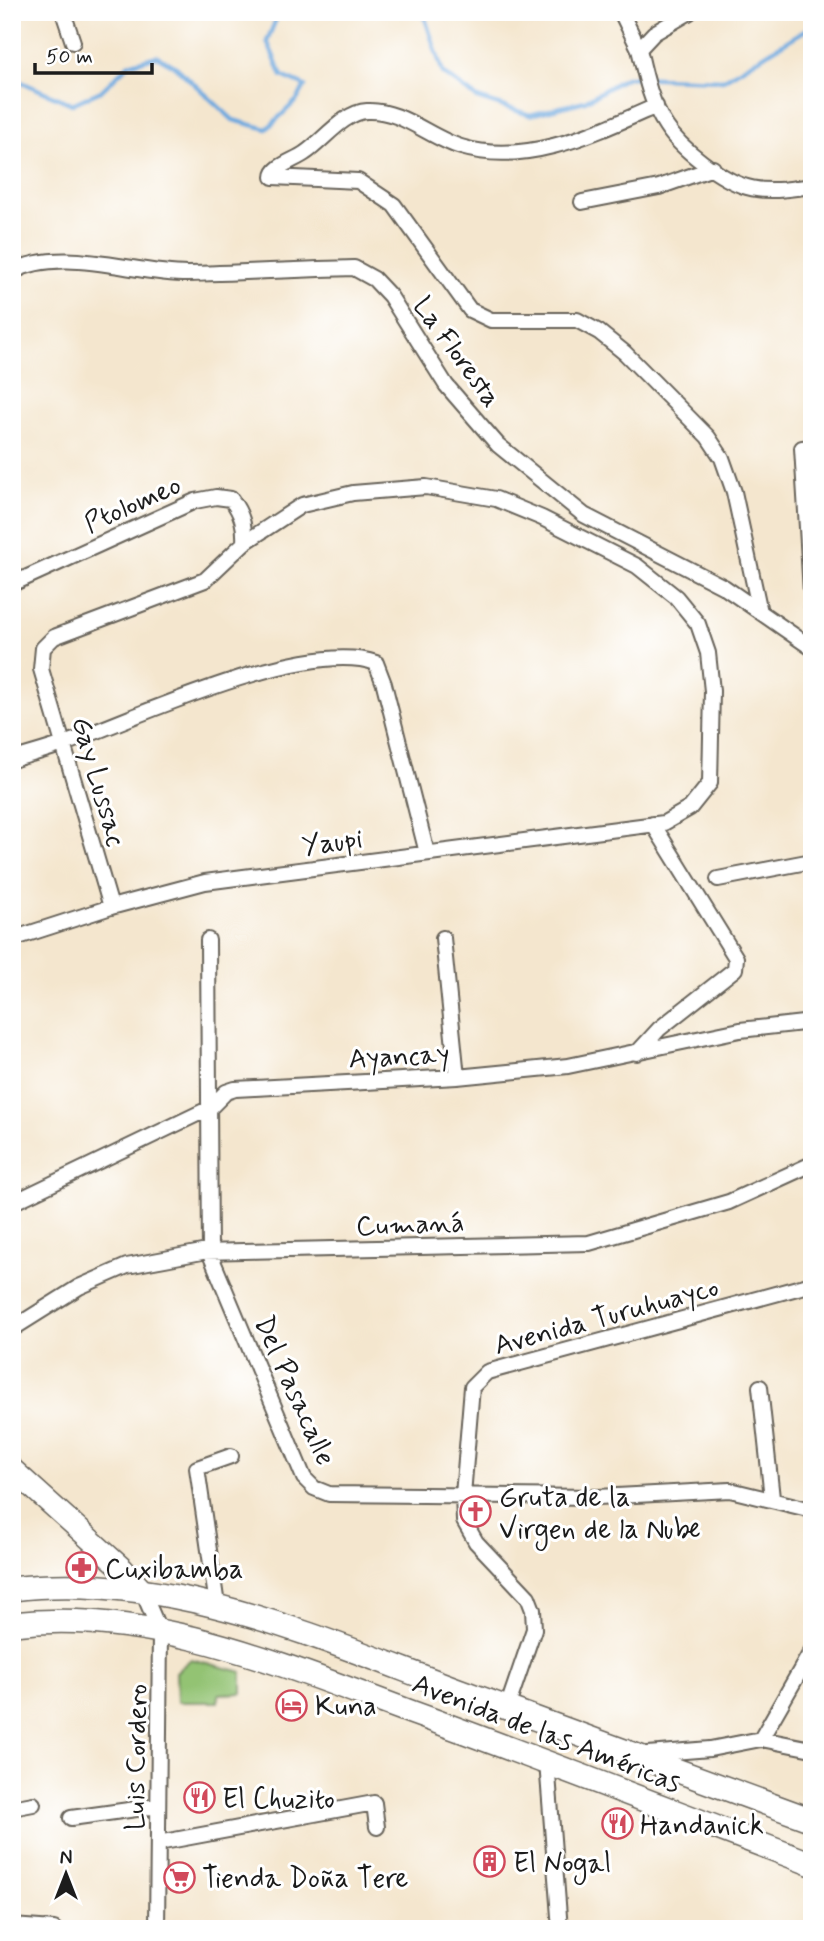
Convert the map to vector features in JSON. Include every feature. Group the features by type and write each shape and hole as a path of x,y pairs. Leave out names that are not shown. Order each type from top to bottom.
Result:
{"main road":[{"name":"Avenida de las Américas","path":"12,1589 78,1585 142,1590 217,1605 812,1820"},
{"name":"Avenida de las Américas","path":"12,1624 81,1620 234,1647 547,1762 812,1864"}],"street":[{"path":"63,12 73,42"},
{"path":"621,12 640,56 656,106 674,137 697,158 746,187 771,190 812,186"},
{"path":"640,56 654,33 690,12"},
{"path":"656,106 601,130 539,150 492,153 460,147 391,115 366,111 354,115 306,153 277,169 273,177 358,181 394,205 470,310 491,320 577,320 599,332 625,353 708,437 722,458 734,492 760,612"},
{"path":"582,202 659,187 713,168"},
{"name":"La Floresta","path":"12,272 54,260 185,274 354,268 374,279 390,296 446,384 498,444 584,515 724,587 812,648"},
{"path":"807,448 812,608"},
{"path":"244,543 302,505 353,492 426,487 496,499 637,566 676,597 698,624 708,653 713,732 710,783 690,808 659,824 736,958 735,969 669,1020 637,1053"},
{"name":"Ptolomeo","path":"12,584 195,501 216,497 231,499 240,511 245,528 244,543"},
{"path":"576,536 584,515"},
{"name":"Gay Lussac","path":"111,907 41,669 43,648 54,637 205,580 244,543"},
{"path":"12,760 65,744 231,679 336,657 362,658 376,663 384,684 427,853"},
{"name":"Yaupi","path":"12,939 111,907 205,882 659,824"},
{"path":"718,879 812,862"},
{"path":"443,938 457,1077"},
{"name":"Del Pasacalle","path":"208,940 211,1254 304,1478 314,1488 329,1494 598,1497 730,1490 772,1498 812,1510"},
{"name":"Ayancay","path":"12,1203 211,1108 226,1092 244,1087 457,1077 568,1066 740,1030 812,1022"},
{"name":"Cumaná","path":"12,1329 79,1287 127,1266 202,1252 211,1254 589,1243 729,1202 812,1164"},
{"name":"Avenida Turuhuayco","path":"507,1708 534,1629 533,1610 528,1597 476,1542 464,1521 463,1495 472,1387 487,1372 812,1284"},
{"path":"760,1387 772,1498"},
{"path":"217,1605 197,1468 231,1457"},
{"path":"12,1469 114,1561 142,1590"},
{"name":"Luis Cordero","path":"142,1590 160,1632 157,1929"},
{"path":"761,1739 812,1650"},
{"path":"632,1755 710,1749 761,1739 812,1749"},
{"path":"547,1762 560,1929"},
{"path":"158,1843 374,1803 377,1827"},
{"path":"12,1808 33,1804"},
{"path":"71,1818 158,1806"},
{"path":"12,1926 54,1929"}],"green space":[{"path":"191,1659 242,1672 242,1693 219,1694 218,1702 177,1702 176,1672"}],"waterway":[{"path":"12,78 72,104 101,91 129,64 157,56 176,67 233,120 267,129 297,100 305,86 282,76 267,41 279,12"},
{"path":"423,12 443,73 477,98 530,115 585,101 627,77 723,80 812,26"}],"place":[{"name":"Gruta de la Virgen de la Nube","path":"476,1512"},
{"name":"Cuxibamba","path":"82,1568"},
{"name":"Kuna","path":"292,1705"},
{"name":"El Chuzito","path":"199,1798"},
{"name":"Handanick","path":"617,1824"},
{"name":"El Nogal","path":"490,1862"},
{"name":"Tienda Doña Tere","path":"179,1877"}]}
